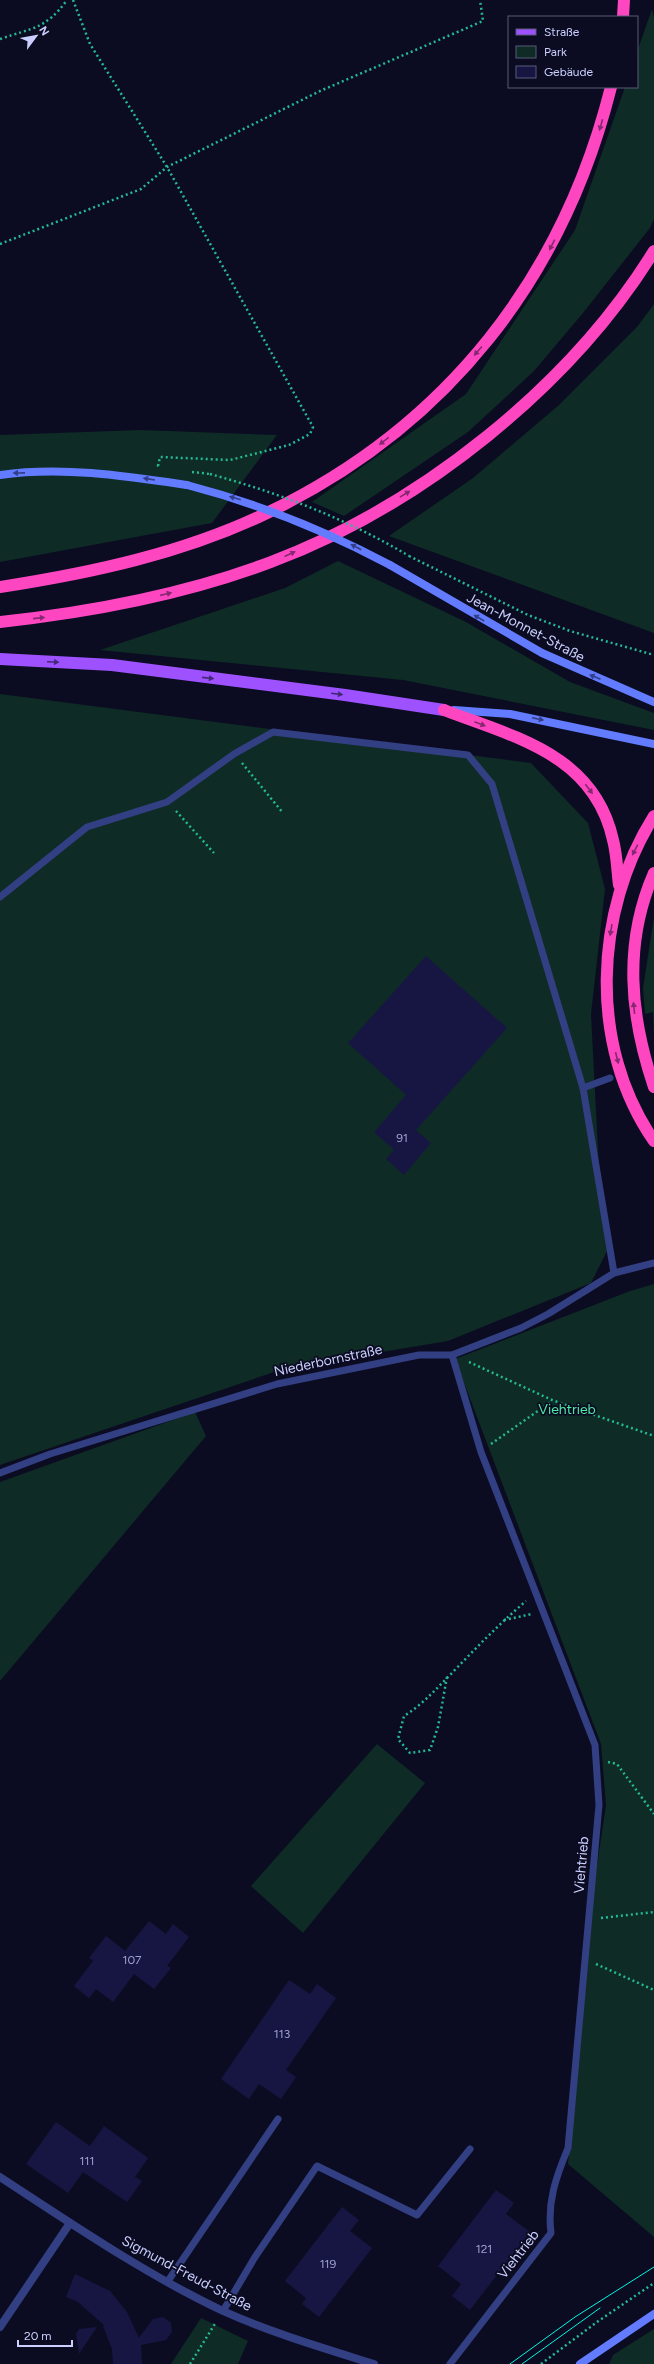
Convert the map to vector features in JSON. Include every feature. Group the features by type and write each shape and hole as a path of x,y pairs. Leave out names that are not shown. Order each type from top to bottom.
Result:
{"highway":[{"path":"622,16 624,0"},
{"path":"0,587 41,581 144,557 221,532 268,512 293,499 348,466 386,439 443,390 470,361 492,335 535,274 566,217 590,160 611,88"},
{"path":"0,622 106,608 173,593 273,561 337,533 416,488 447,466 532,397 590,337 654,251"},
{"path":"444,710 540,747 563,761 582,780 597,800 606,818 613,839 620,892"},
{"path":"654,816 634,851 620,892 608,951 609,1014 621,1073 638,1113 654,1141"},
{"path":"654,873 644,901 635,943 633,984 637,1030 654,1087"}],"main road":[{"name":"Jean-Monnet-Straße","path":"0,474 85,474 125,476 187,485 254,503 348,543 390,565 542,653 654,702"},
{"path":"0,659 112,665 345,695 444,710 510,714 654,744"},
{"path":"580,2364 654,2314"}],"street":[{"name":"Sigmund-Freud-Straße","path":"0,2177 70,2223 168,2281 223,2311 293,2339 374,2364"},
{"path":"0,2327 70,2223"}],"lane":[{"path":"0,896 87,827 167,802 234,754 273,732 468,755 492,784 583,1088 614,1273"},
{"path":"583,1088 610,1078"},
{"name":"Niederbornstraße","path":"0,1473 50,1454 277,1384 419,1355 452,1355 527,1324 568,1303 614,1273 654,1263"},
{"name":"Viehtrieb","path":"450,2364 551,2234 549,2215 550,2198 555,2180 568,2148 599,1805 595,1745 481,1452 452,1355"},
{"path":"168,2281 278,2119"},
{"path":"223,2311 255,2257 317,2166 417,2215 470,2148"}],"path":[{"path":"0,39 45,24 57,14 67,0"},
{"path":"73,0 90,44 167,167 313,427 310,434 289,445 230,460 160,457 158,466 165,468"},
{"path":"0,244 140,189 167,167 320,91 483,21 480,0"},
{"path":"188,471 210,474 307,506 365,532 409,556 528,615 570,631 654,655"},
{"path":"234,754 283,813"},
{"path":"167,802 214,853"},
{"path":"452,1355 552,1400 654,1436"},
{"path":"481,1452 552,1400"},
{"path":"447,1678 438,1727 430,1750 410,1753 398,1739 404,1716 419,1708 447,1678 503,1620 535,1593"},
{"path":"503,1620 542,1612"},
{"path":"595,1758 617,1764 654,1814"},
{"path":"589,1919 654,1912"},
{"path":"586,1960 654,1990"},
{"path":"541,2364 597,2322 654,2283"},
{"path":"190,2364 223,2311"}],"green space":[{"path":"652,9 654,18 654,219 650,228 583,313 534,371 468,432 344,516 312,502 466,394 575,230 625,88 638,88 638,49"},
{"path":"654,304 654,633 389,536 473,478 559,405 637,327"},
{"path":"141,430 277,435 212,523 0,562 0,435"},
{"path":"338,561 466,622 570,682 654,713 654,730 403,680 100,650 285,588"},
{"path":"0,694 531,763 588,823 605,889 591,1014 600,1188 608,1249 591,1283 448,1341 286,1368 0,1465"},
{"path":"654,917 654,1036 653,1012 645,1014 643,988"},
{"name":"Viehtrieb","path":"654,1284 654,2237 568,2164 589,1919 606,1805 601,1744 455,1359 630,1291"},
{"path":"195,1412 206,1436 0,1681 0,1482"},
{"path":"377,1744 425,1783 303,1933 251,1886"},
{"path":"201,2318 248,2341 238,2364 171,2364"},
{"path":"654,2329 654,2364 609,2364 613,2355"}],"building":[{"path":"426,956 507,1028 416,1130 431,1143 404,1175 386,1159 394,1150 374,1132 406,1095 348,1043"},
{"path":"149,1921 166,1934 173,1924 189,1937 167,1966 171,1968 154,1989 134,1974 113,2002 96,1989 89,1998 74,1986 93,1961 89,1958 106,1936 125,1951"},
{"path":"289,1980 310,1994 317,1984 336,1998 286,2070 296,2077 281,2099 259,2084 249,2099 221,2079"},
{"path":"56,2122 90,2146 104,2126 148,2158 135,2177 142,2181 127,2202 83,2172 68,2193 26,2164"},
{"path":"496,2190 514,2203 506,2214 530,2232 470,2310 452,2296 461,2284 438,2266"},
{"path":"342,2207 359,2220 350,2231 372,2248 319,2317 302,2304 306,2298 285,2281"},
{"path":"75,2274 110,2291 127,2312 139,2338 153,2319 163,2317 171,2323 172,2332 166,2340 141,2345 142,2364 113,2364 112,2349 103,2326 105,2326 78,2302 66,2297"},
{"path":"97,2327 79,2354 76,2334 79,2329"}],"tram line":[{"path":"510,2364 575,2317 654,2267"},
{"path":"522,2364 600,2308"}]}
